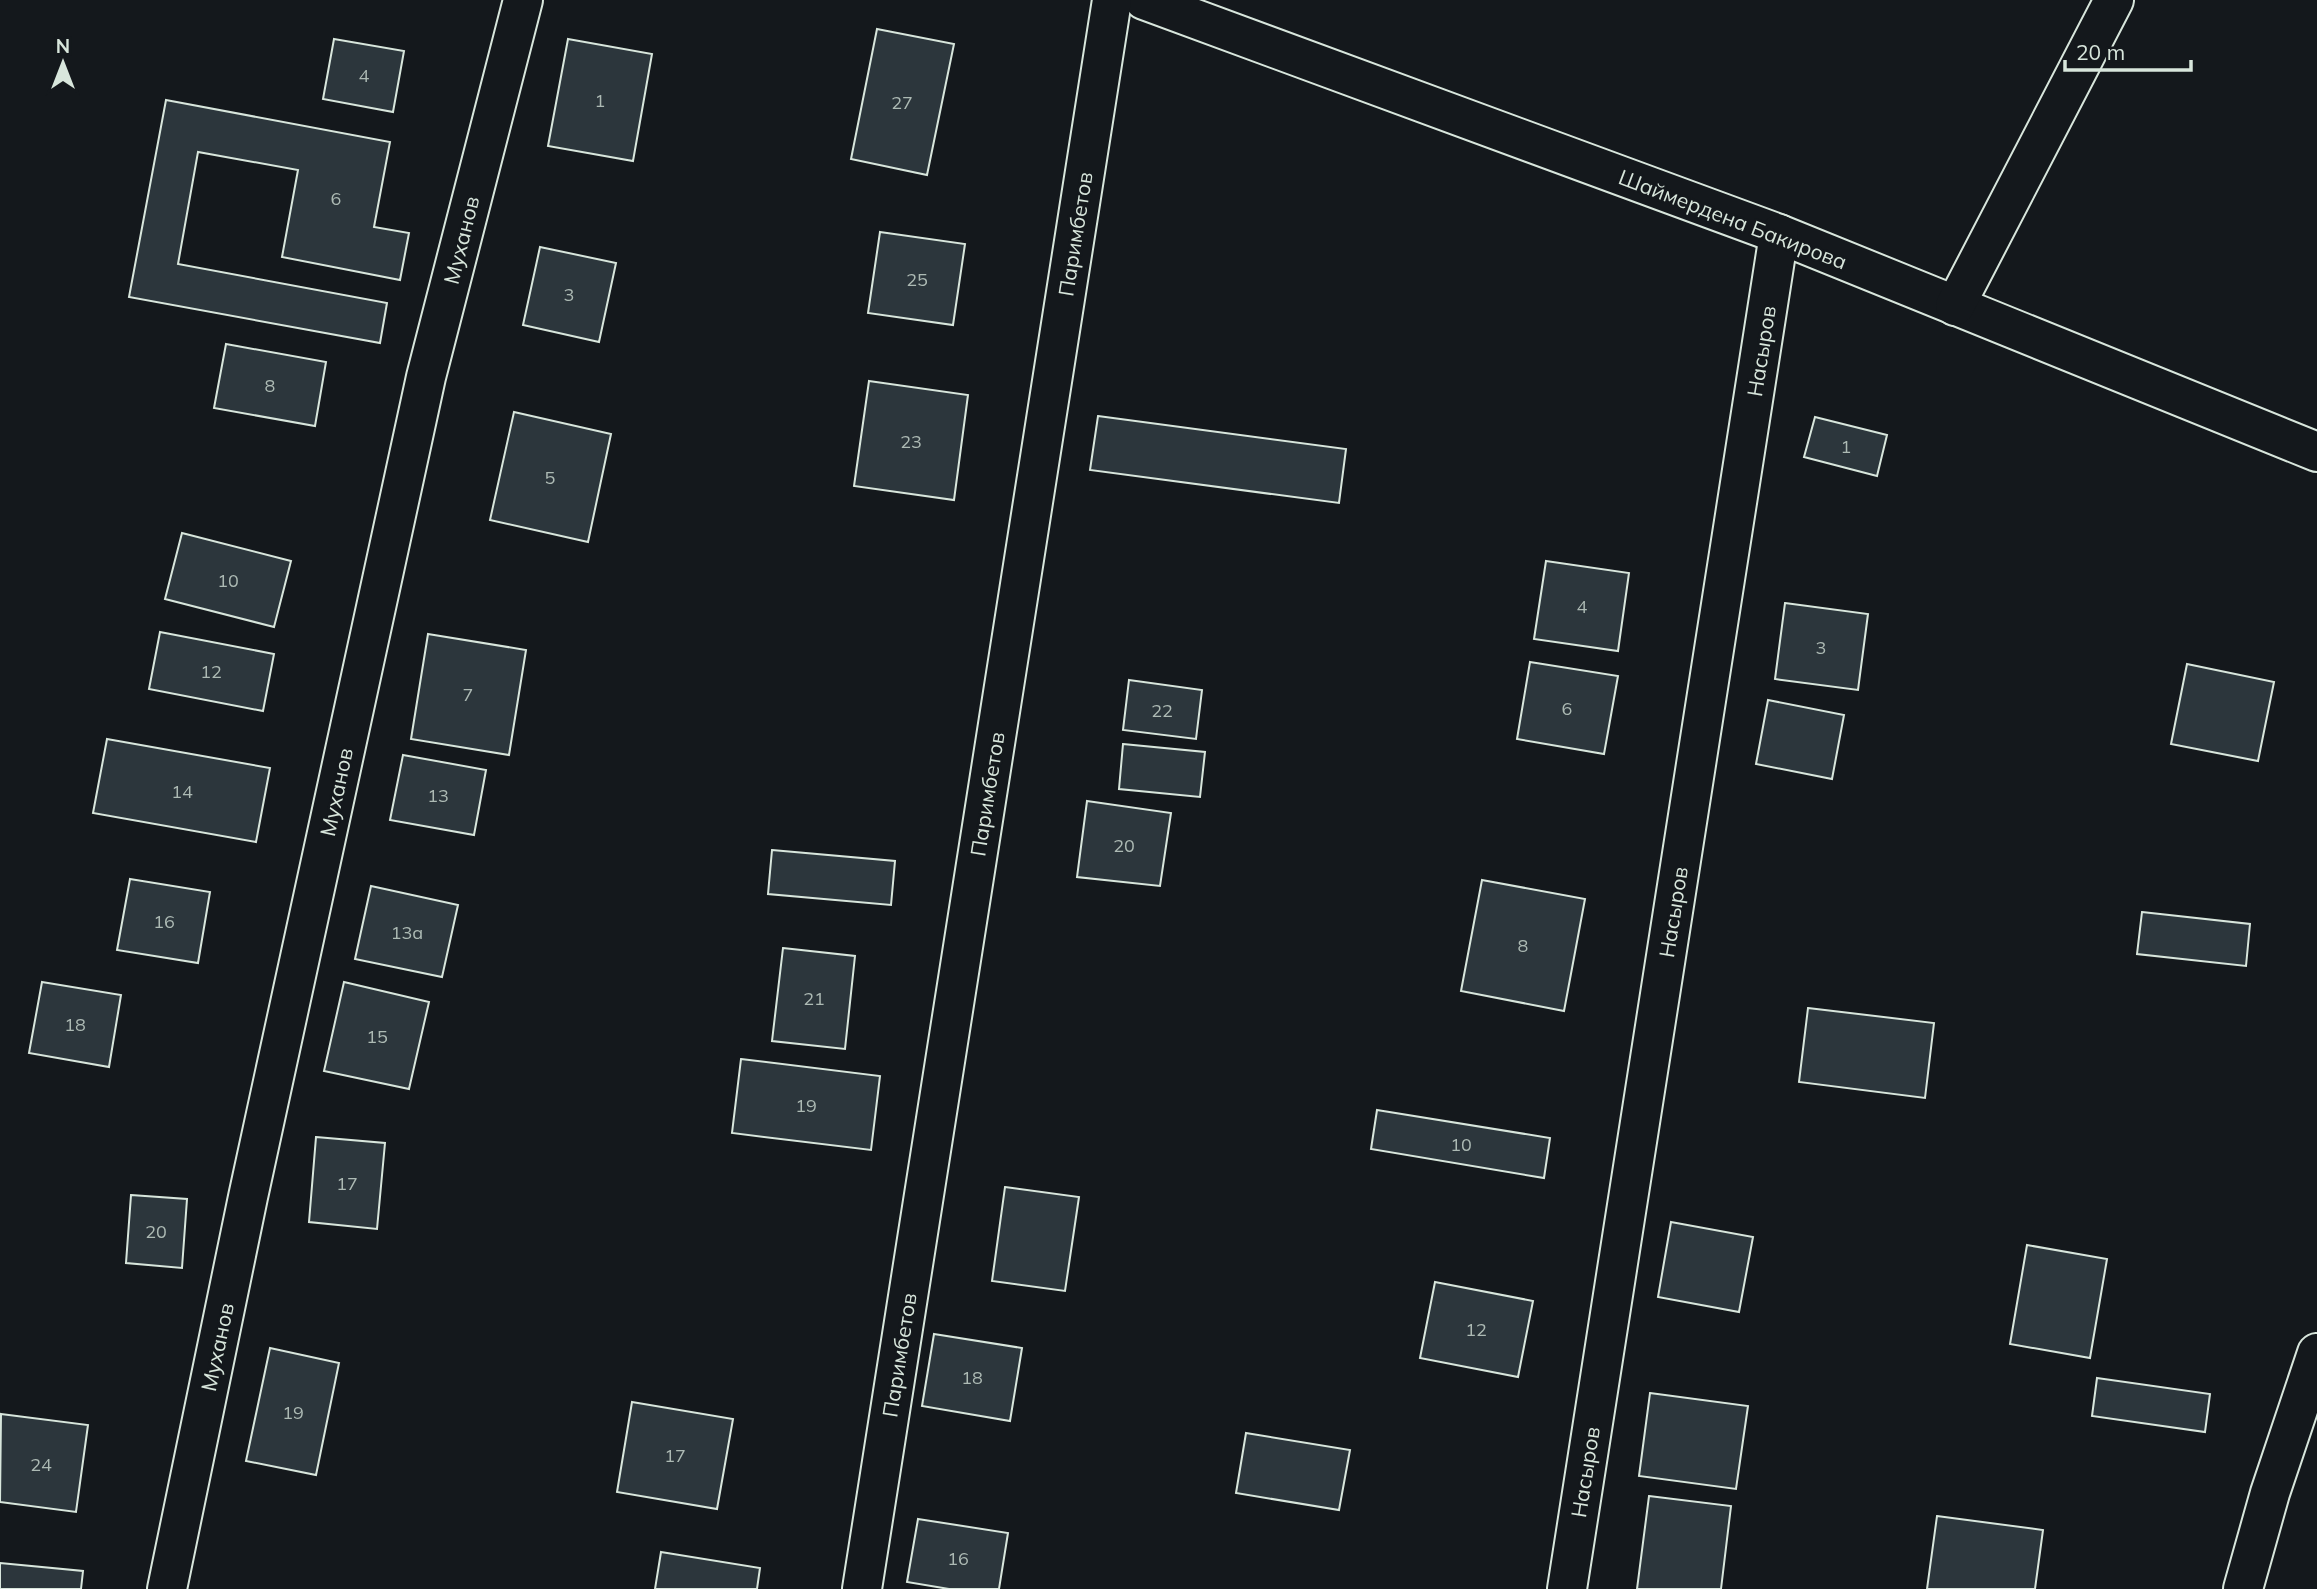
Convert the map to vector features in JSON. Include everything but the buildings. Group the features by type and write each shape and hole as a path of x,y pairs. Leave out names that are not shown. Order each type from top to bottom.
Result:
{"street":[{"name":"Муханов","path":"167,1589 248,1196 426,377 523,0"},
{"name":"Паримбетов","path":"862,1589 1112,0"},
{"name":"Шаймердена Бакирова","path":"1144,0 1779,234 2317,452"},
{"path":"1955,306 2114,0"},
{"name":"Насыров","path":"1567,1589 1779,234"},
{"path":"2243,1589 2270,1493 2317,1353"}]}
